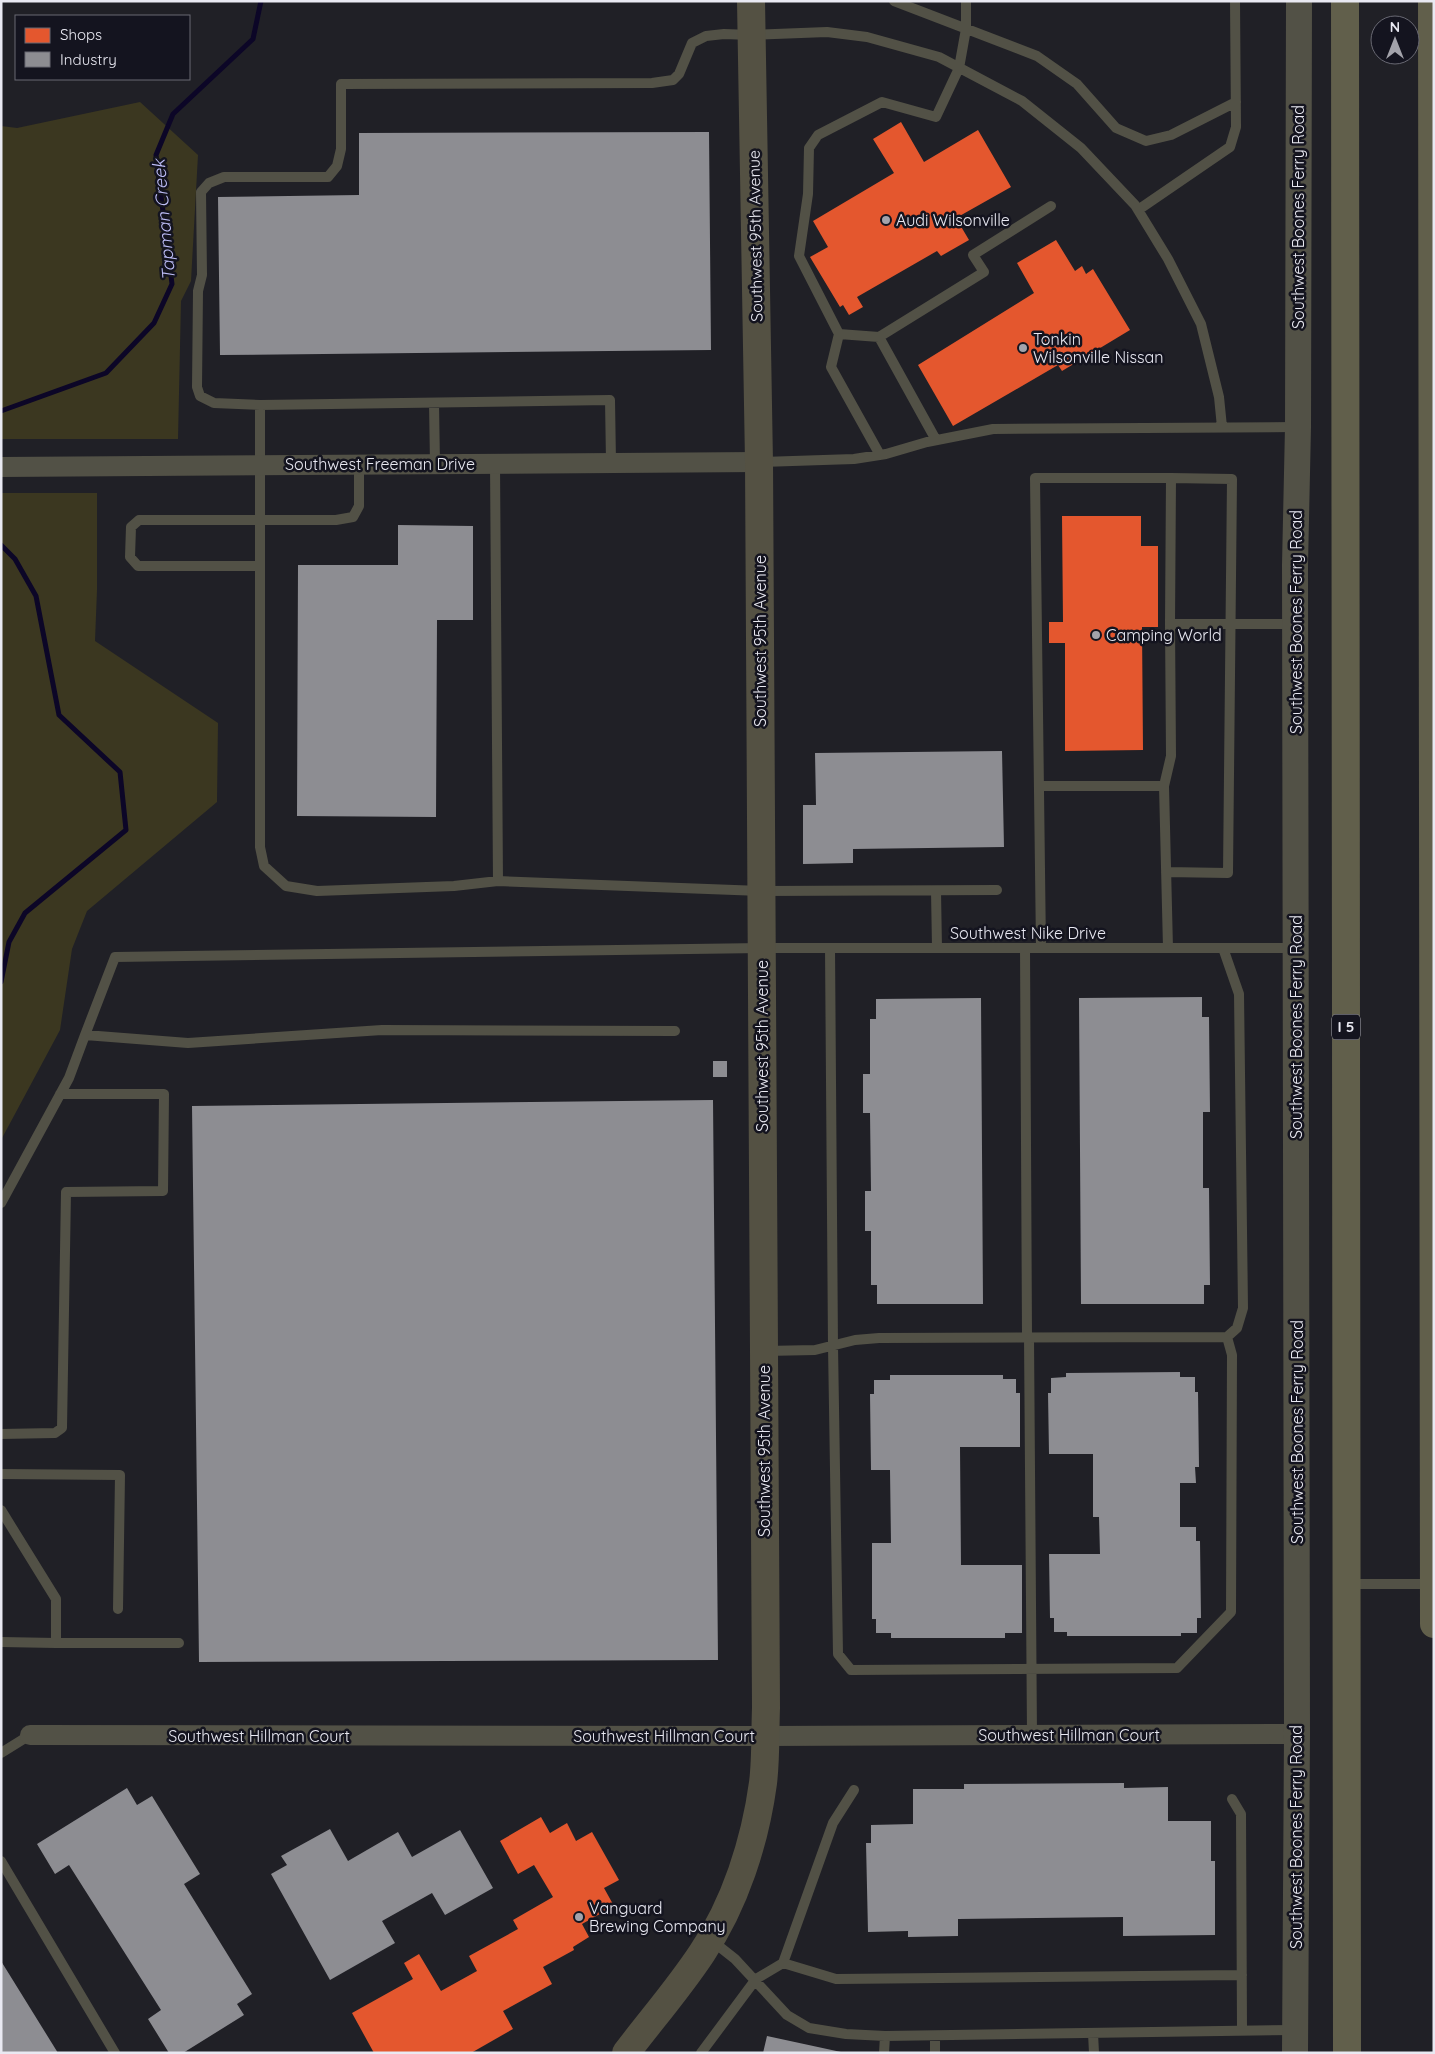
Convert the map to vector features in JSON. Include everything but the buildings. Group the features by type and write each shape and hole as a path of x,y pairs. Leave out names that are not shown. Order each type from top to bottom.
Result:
{"highway":[{"name":"I 5","path":"1345,1 1347,2053"},
{"path":"1432,1 1434,1624"}],"main road":[{"name":"Southwest 95th Avenue","path":"626,2053 693,1965 710,1939 732,1896 752,1840 763,1781 765,1736 764,1351 759,462 751,1"}],"street":[{"name":"Southwest Boones Ferry Road","path":"1295,2041 1297,1734 1295,624 1298,427 1298,1"},
{"name":"Southwest Freeman Drive","path":"1,467 759,462"},
{"name":"Southwest Hillman Court","path":"30,1736 1297,1734"}],"lane":[{"path":"894,1 1037,56 1077,84 1116,128 1146,141 1171,135 1236,102"},
{"path":"880,455 830,367 839,334 799,256 808,194 809,148 818,135 882,102 936,117 959,68 966,29 966,1"},
{"path":"1138,210 1230,146 1236,127 1235,1"},
{"path":"611,462 610,400 260,405 214,403 200,396 197,387 198,291 202,275 201,192 209,183 224,177 328,177 337,166 341,149 341,84 652,83 673,80 679,74 692,43 706,36 827,32 867,37 939,57 1022,101 1081,148 1138,210 1168,259 1201,324 1219,397 1222,427"},
{"path":"839,334 879,337 984,272 973,255 1051,206"},
{"path":"879,337 936,440"},
{"path":"434,403 435,464"},
{"path":"260,405 260,847 264,866 286,886 317,891 454,886 498,881 761,891 996,890"},
{"path":"759,462 854,459 880,455 936,440 993,429 1298,427"},
{"path":"495,463 498,881"},
{"path":"260,566 138,566 130,556 131,527 139,520 336,520 353,517 359,506 359,464"},
{"path":"1041,948 1035,478 1232,479 1228,872 1166,872"},
{"path":"1168,948 1164,786 1172,756 1170,624 1171,478"},
{"path":"1170,624 1295,624"},
{"path":"1039,786 1164,786"},
{"path":"936,891 937,948"},
{"name":"Southwest Nike Drive","path":"85,1035 115,958 762,948 1295,948"},
{"path":"830,948 833,1346 838,1654 851,1670 1176,1668 1231,1612 1232,1355 1227,1337"},
{"path":"1025,948 1032,1735"},
{"path":"764,1351 815,1350 855,1340 879,1338 1227,1337 1237,1328 1243,1308 1240,994 1223,948"},
{"path":"1,1203 69,1078 85,1035 188,1043 382,1030 675,1031"},
{"path":"1,1434 55,1433 62,1428 66,1192 163,1191 164,1094 60,1094"},
{"path":"1,1474 120,1475 118,1609"},
{"path":"1,1510 56,1599 56,1643"},
{"path":"1346,1584 1434,1584"},
{"path":"1,1642 179,1643"},
{"path":"1,1753 30,1736"},
{"path":"701,2053 756,1979 783,1963 833,1823 854,1790"},
{"path":"1232,1799 1242,1814 1242,2031"},
{"path":"1,1861 115,2053"},
{"path":"710,1939 735,1958 787,2015 810,2028 846,2034 885,2036 1242,2031 1295,2041"},
{"path":"783,1963 836,1979 1242,1975"},
{"path":"1093,2033 1094,2053"},
{"path":"884,2053 885,2036"},
{"path":"935,2036 935,2053"}],"shaded area":[{"path":"140,102 198,155 191,281 181,301 178,439 1,439 1,126 17,128"},
{"path":"1,493 97,493 95,641 218,723 217,802 87,911 72,949 60,1030 1,1140"}],"waterway":[{"name":"Tapman Creek","path":"1,411 106,373 154,323 172,284 156,155 173,114 253,39 261,1"},
{"name":"Tapman Creek","path":"1,545 15,559 36,596 59,715 120,772 126,830 25,913 9,942 1,982"}],"place":[{"name":"Audi Wilsonville","path":"886,220"},
{"name":"Tonkin Wilsonville Nissan","path":"1023,348"},
{"name":"Camping World","path":"1096,635"},
{"name":"Vanguard Brewing Company","path":"579,1917"}]}
